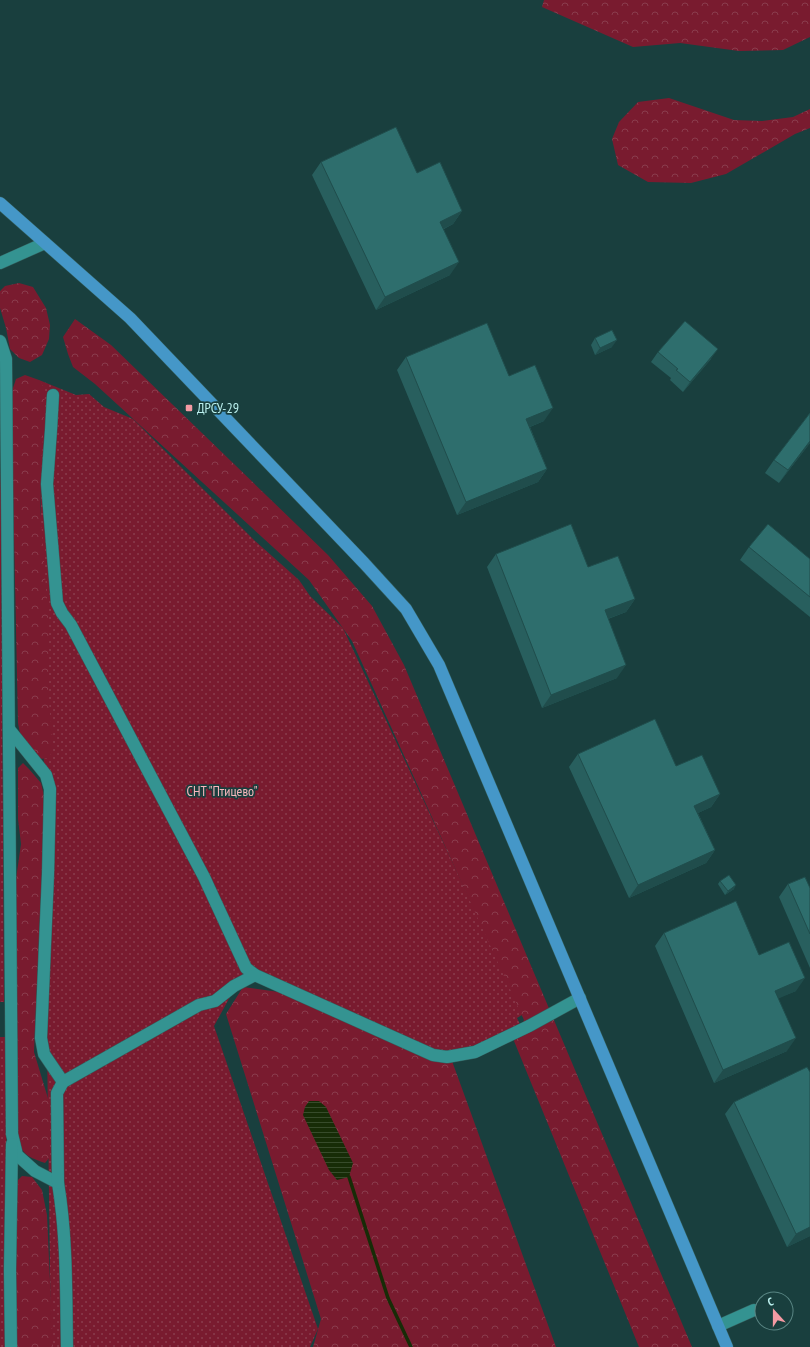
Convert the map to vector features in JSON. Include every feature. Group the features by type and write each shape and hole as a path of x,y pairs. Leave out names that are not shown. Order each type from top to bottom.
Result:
{"main road":[{"path":"0,203 130,318 406,609 439,665 727,1347"}],"street":[{"path":"0,263 45,243"},
{"path":"0,341 6,360 9,729 6,1035 12,1134 10,1270 11,1347"},
{"path":"53,395 46,484 57,603 62,614 71,625 204,877 246,968 255,975 433,1055 447,1057 475,1052 529,1026 580,998"},
{"path":"9,729 46,775 50,789 41,1038 44,1054 63,1082"},
{"path":"67,1347 66,1260 63,1212 58,1183 57,1094 63,1082 199,1005 215,1001 234,986 255,975"},
{"path":"12,1134 17,1155 35,1170 58,1183"},
{"path":"718,1326 754,1310"}],"green space":[{"path":"544,0 810,0 810,37 783,50 739,51 680,43 633,47 542,7"},
{"path":"669,98 734,120 762,121 793,117 810,109 810,128 795,134 726,174 691,183 648,182 618,165 612,139 619,122 638,102"},
{"path":"19,283 33,287 46,308 50,325 49,339 42,355 30,362 19,358 10,349 0,308 0,291 5,286"},
{"path":"75,319 111,345 328,555 372,606 404,665 692,1347 639,1347 514,1041 524,1020 352,641 309,580 95,384 73,367 63,337"},
{"path":"25,375 39,380 45,389 40,505 49,631 48,693 53,743 50,758 39,759 21,739 18,723 11,394 16,379"},
{"name":"СНТ \"Птицево\"","path":"39,380 76,395 89,394 104,407 133,419 254,540 299,580 310,596 343,628 529,1026 522,1015 517,1018 520,1024 472,1050 446,1054 255,975 246,968 214,1026 318,1329 310,1347 51,1347 46,1043 47,1018"},
{"path":"0,467 1,491 4,1002 0,1002"},
{"path":"23,763 41,783 45,800 34,1052 50,1105 50,1157 45,1163 28,1156 25,1153 20,1145 17,1132 15,1021 16,879 21,844 18,819 18,768"},
{"path":"243,987 307,996 452,1061 556,1347 313,1347 321,1319 226,1014"},
{"path":"0,1037 7,1037 5,1347 0,1347"},
{"path":"22,1176 32,1177 42,1190 47,1215 53,1347 14,1347 15,1183"}],"shaded area":[{"path":"309,1101 319,1101 326,1107 353,1163 349,1177 337,1180 329,1170 303,1115 305,1107"}],"building":[{"path":"396,127 417,173 440,162 462,211 440,222 459,262 385,297 321,162"},
{"path":"685,321 718,349 690,382 676,370 678,369 658,352"},
{"path":"487,323 509,376 535,365 553,408 526,419 547,469 466,502 406,357"},
{"path":"612,330 617,340 600,348 595,338"},
{"path":"810,413 810,441 788,470 774,460"},
{"path":"571,524 588,567 618,556 635,599 605,610 626,665 551,695 496,554"},
{"path":"768,524 810,559 810,597 749,547"},
{"path":"655,719 676,766 702,755 720,794 694,806 715,850 638,885 578,754"},
{"path":"729,875 736,885 728,891 720,881"},
{"path":"805,877 810,888 810,934 788,884"},
{"path":"736,901 759,955 789,942 805,978 775,991 796,1038 723,1070 664,933"},
{"path":"807,1067 810,1072 810,1227 796,1234 734,1102"}],"waterway":[{"path":"349,1177 388,1298 411,1347"}],"place":[{"name":"ДРСУ-29","path":"189,408"}]}
